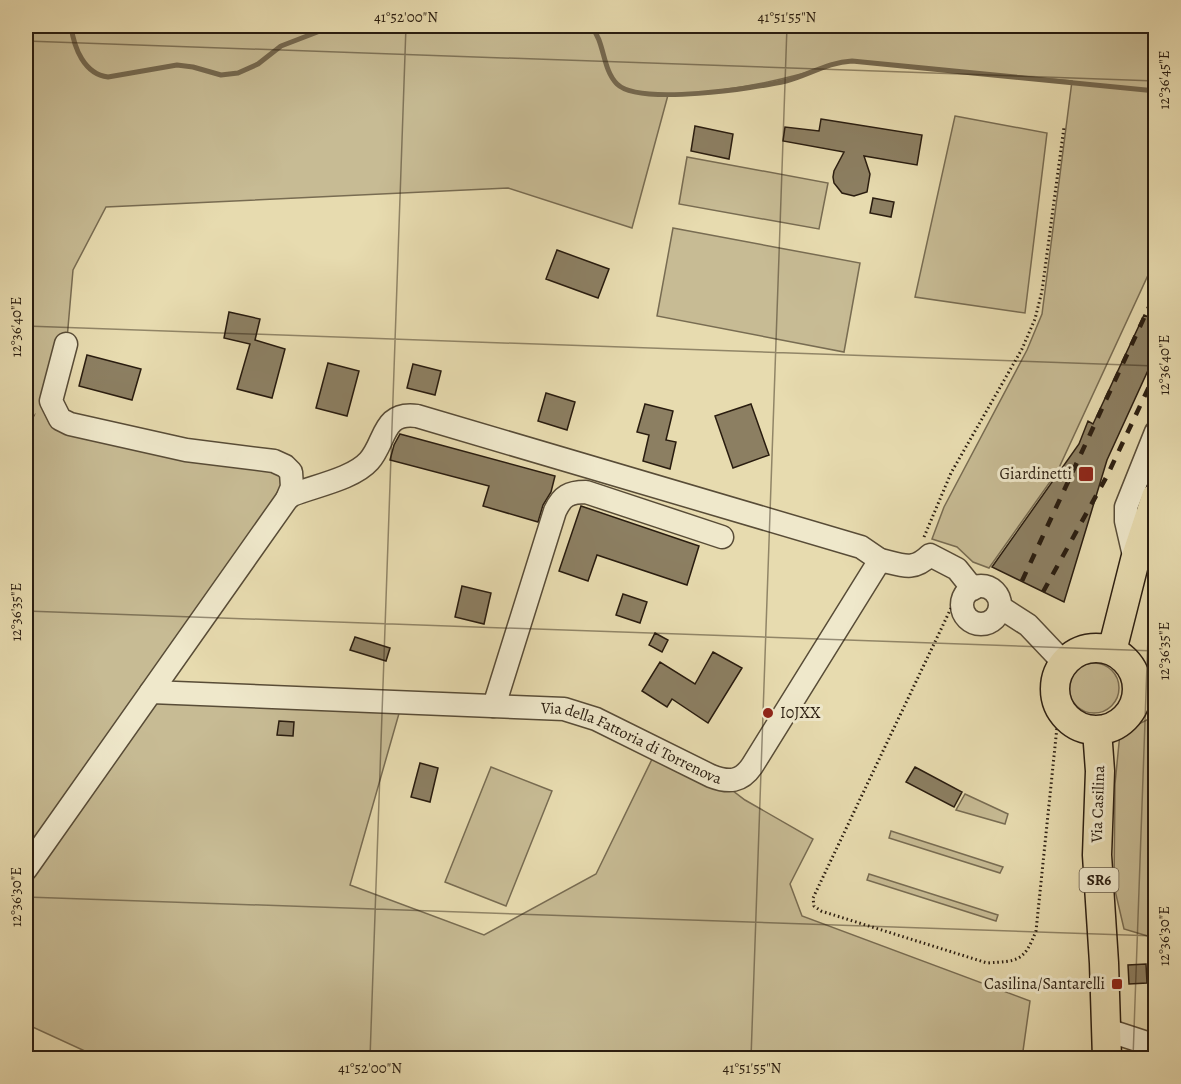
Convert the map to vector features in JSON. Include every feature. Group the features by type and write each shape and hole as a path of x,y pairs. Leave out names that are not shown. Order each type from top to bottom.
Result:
{"main road":[{"path":"1112,651 1135,560 1150,530 1155,497"},
{"path":"1087,649 1112,651 1130,666 1146,691 1125,718 1115,726 1097,730 1085,729 1067,718 1060,709 1056,696 1058,674 1064,663 1074,654 1087,649"},
{"name":"Via Casilina","path":"1097,730 1100,771 1097,855 1107,1059"}],"street":[{"path":"26,869 287,499 292,487 291,472 274,461 157,444 60,420 51,401 66,344"},
{"path":"287,499 292,495 345,476 364,465 372,456 389,425 403,416 411,415 861,547 880,560 914,567 920,565 930,555 957,569 973,589"},
{"path":"1135,560 1126,521 1126,507 1155,432"},
{"path":"494,706 555,511 563,497 586,492 722,537"},
{"name":"Via della Fattoria di Torrenova","path":"151,692 564,709 596,718 711,776 726,781 735,780 742,778 749,771 880,560"},
{"path":"983,586 998,595 1000,607 997,616 991,622 974,623 967,617 963,608 964,598 973,589 983,586"},
{"path":"1000,607 1028,625 1064,663"},
{"path":"1107,1030 1155,1046"}],"path":[{"path":"914,567 951,473 1022,349 1035,319 1042,291 1064,127"},
{"path":"953,604 813,898 814,906 821,911 987,963 1012,962 1029,950 1036,932 1057,727"}],"shaded area":[{"path":"26,26 1155,26 1156,145 1153,145 1152,156 1156,157 1155,260 1057,472 989,568 973,562 957,547 932,539 944,507 1027,350 1042,314 1072,81 844,61 758,84 668,95 632,228 508,188 106,207 73,270 60,420 291,472 151,692 402,703 350,885 484,935 596,874 657,749 716,778 745,800 813,839 790,884 802,916 1030,1001 1022,1058 100,1058 26,1024"},
{"path":"955,116 1047,133 1025,313 915,297"},
{"path":"687,157 828,183 819,229 679,204"},
{"path":"673,228 860,263 844,352 657,316"},
{"path":"1089,663 1099,663 1112,670 1119,683 1119,693 1112,706 1099,713 1089,713 1080,709 1073,702 1069,693 1069,683 1073,674 1080,667"},
{"path":"1155,716 1156,920 1151,937 1124,929 1114,886 1115,784 1120,733"},
{"path":"491,767 552,791 506,906 445,882"},
{"path":"965,794 1008,814 1005,824 956,810"},
{"path":"891,831 1003,867 1000,873 889,838"},
{"path":"869,874 998,915 996,921 867,880"}],"building":[{"path":"821,119 922,135 917,165 864,156 870,174 867,192 854,196 842,193 834,183 833,177 844,152 783,141 785,127 819,131"},
{"path":"695,126 733,134 729,159 691,151"},
{"path":"873,198 894,202 891,217 870,213"},
{"path":"557,250 609,269 598,298 546,279"},
{"path":"229,312 260,319 255,340 285,349 272,398 237,389 250,344 224,338"},
{"name":"Giardinetti","path":"1144,315 1155,320 1155,355 1107,460 1064,602 992,567 1079,444 1088,421 1093,424"},
{"path":"87,355 141,369 132,400 79,386"},
{"path":"328,363 359,371 347,416 316,408"},
{"path":"413,364 441,371 435,395 407,388"},
{"path":"546,393 575,402 567,430 538,421"},
{"path":"645,404 673,411 666,440 676,442 670,469 643,461 649,435 637,432"},
{"path":"751,404 769,455 733,468 715,416"},
{"path":"400,434 555,476 538,522 483,506 489,486 390,460"},
{"path":"581,506 699,546 687,585 597,555 588,581 559,571"},
{"path":"462,586 491,593 484,624 455,617"},
{"path":"623,594 647,602 640,623 616,615"},
{"path":"655,633 668,640 662,652 649,645"},
{"path":"355,637 390,648 386,661 350,650"},
{"path":"713,652 742,668 708,723 672,699 667,707 642,691 660,662 695,684"},
{"path":"279,721 294,722 293,736 277,735"},
{"path":"420,763 438,768 430,802 411,797"},
{"path":"915,767 962,792 954,807 906,782"},
{"path":"1146,964 1147,983 1129,984 1128,965"}],"waterway":[{"path":"71,26 82,59 93,71 108,77 177,65 221,75 238,73 258,64 281,46 333,26"},
{"path":"431,26 449,26"},
{"path":"591,26 596,32 609,71 617,84 629,90 648,94 672,95 750,88 786,81 835,64 852,61 1156,91"}],"railway":[{"path":"1022,581 1156,292"},
{"path":"1043,592 1107,476 1156,372"}],"place":[{"name":"Giardinetti","path":"1086,474"},
{"name":"I0JXX","path":"768,713"},
{"name":"Casilina/Santarelli","path":"1117,984"}]}
